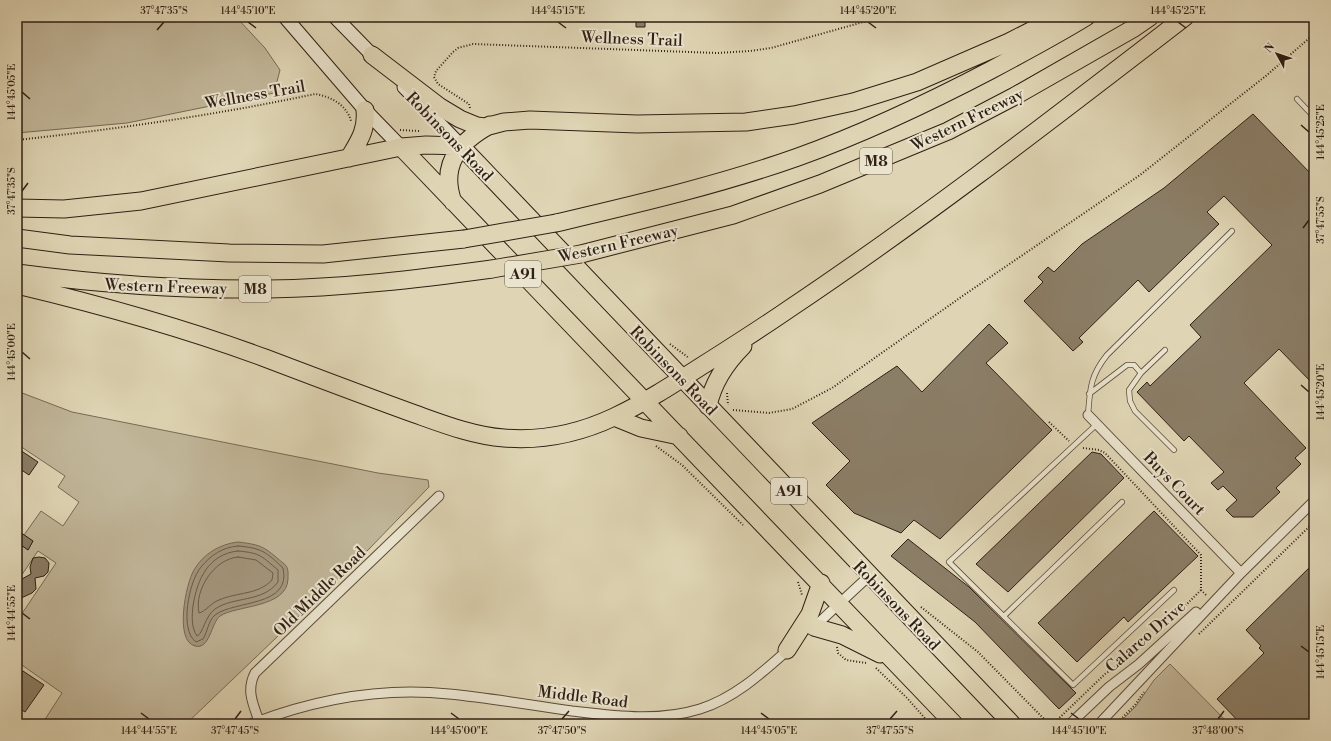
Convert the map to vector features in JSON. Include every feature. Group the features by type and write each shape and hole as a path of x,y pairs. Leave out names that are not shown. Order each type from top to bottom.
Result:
{"highway":[{"path":"372,54 428,100 460,120 477,126 530,120 637,124 703,124 746,122 794,115 853,102 917,82 1009,42 1058,17"},
{"name":"Western Freeway","path":"17,238 70,244 213,252 323,254 464,239 556,223 662,198 797,158 873,129 944,95 1062,32 1086,17"},
{"name":"Western Freeway","path":"17,274 83,282 172,288 269,289 395,282 492,269 581,254 733,214 820,184 941,134 1015,96 1134,28 1150,17"},
{"path":"17,284 178,328 263,357 389,405 447,425 479,434 502,438 549,437 571,432 614,418 646,401 768,323 833,279 957,190 1185,17"},
{"path":"349,158 364,132 366,120 365,110"},
{"path":"453,202 448,187 448,173 451,162 461,146 473,135 490,125"},
{"path":"17,208 64,209 141,202 401,147 426,144 461,146"},
{"name":"Robinsons Road","path":"461,146 869,576 1012,724"},
{"name":"A91","path":"401,147 821,583 839,604 954,724"},
{"path":"708,406 715,383 721,372 736,354 768,323"},
{"path":"614,418 641,428 678,436"},
{"path":"787,650 810,614 821,583"},
{"path":"814,627 838,633 868,647 898,665"}],"main road":[{"name":"A91","path":"285,17 365,110 401,147"},
{"name":"Robinsons Road","path":"336,17 461,146"}],"street":[{"name":"Buys Court","path":"1088,415 1240,573"},
{"name":"Old Middle Road","path":"255,722 250,695 250,686 256,673 440,496"},
{"name":"Calarco Drive","path":"1070,724 1109,687 1139,664 1240,573 1314,501"},
{"name":"Calarco Drive","path":"1099,724 1240,573"},
{"name":"Middle Road","path":"255,722 327,702 377,694 407,692 448,694 627,717 665,716 701,708 734,693 753,679 814,627 869,576"}],"lane":[{"path":"1296,99 1314,117"},
{"path":"1088,415 1090,386 1096,369 1107,355 1232,231"},
{"path":"1165,350 1141,373 1129,390 1130,401 1135,411 1174,450"},
{"path":"1089,394 1127,365 1134,365 1141,373"},
{"path":"1097,424 949,562 1073,685 1174,590"},
{"path":"1004,616 1122,502"}],"path":[{"name":"Wellness Trail","path":"460,120 470,109 469,104 438,84 434,77 436,71 453,52 465,46 526,45 717,52 750,51 771,48 881,17"},
{"path":"730,410 769,413 786,410 803,404 832,388 964,295 1140,175 1267,75 1314,34"},
{"name":"Wellness Trail","path":"17,140 115,129 217,113 315,94 329,97 341,105 349,115 351,125"},
{"path":"389,135 401,130 421,131"},
{"path":"715,383 728,390 727,403 733,414"},
{"path":"1049,422 1071,442"},
{"path":"652,444 673,457 692,474"},
{"path":"1076,447 1099,450 1105,454 1201,555 1201,590 1164,626"},
{"path":"1197,635 1314,522"},
{"path":"918,604 978,652 1049,724"},
{"path":"838,633 836,649 840,656 852,661 866,663 878,669 930,724"},
{"path":"1053,724 1105,674 1122,664"},
{"path":"1116,724 1135,705 1147,687"}],"shaded area":[{"path":"17,17 236,17 265,48 280,70 274,93 127,123 17,133"},
{"path":"17,391 72,412 378,473 428,480 429,487 369,549 186,724 42,724 62,693 19,663 17,666 17,621 56,563 38,551 17,582 17,548 21,545 28,550 33,541 24,535 41,511 63,526 79,502 58,487 65,476 17,444"},
{"path":"1170,664 1229,724 1118,724 1136,706 1154,680"}],"water":[{"path":"238,542 253,544 263,548 285,565 287,568 288,579 285,588 271,601 228,612 220,616 204,644 195,646 189,642 185,634 183,623 185,598 191,577 198,564 207,555 225,545"}],"building":[{"path":"636,17 645,17 645,27 636,27"},
{"path":"1253,114 1314,177 1314,385 1279,349 1244,383 1306,448 1295,458 1301,464 1276,488 1280,492 1253,517 1233,517 1226,510 1237,500 1223,486 1218,490 1211,483 1224,472 1189,436 1184,441 1137,392 1147,382 1150,386 1201,337 1190,325 1272,245 1224,196 1207,212 1219,224 1149,292 1138,280 1079,338 1083,342 1073,351 1024,301 1043,282 1038,277 1048,267 1054,272 1082,244 1164,188"},
{"path":"989,324 1008,343 986,363 1052,430 940,539 914,520 901,533 854,513 826,485 850,461 812,423 897,366 922,392"},
{"path":"17,448 38,462 29,475 17,467"},
{"path":"1092,452 1101,454 1124,478 1008,592 976,564"},
{"path":"1154,511 1198,556 1128,622 1124,617 1077,662 1038,623"},
{"path":"17,530 33,541 28,550 17,542"},
{"path":"908,539 969,587 1076,693 1059,709 975,622 891,556"},
{"path":"33,558 45,558 49,563 48,572 44,576 35,578 36,589 32,593 17,600 20,580 31,574 30,567"},
{"path":"1314,563 1314,724 1241,724 1217,699 1264,653 1259,648 1261,646 1246,630"},
{"path":"23,671 44,685 25,712 17,707 17,680"}]}
